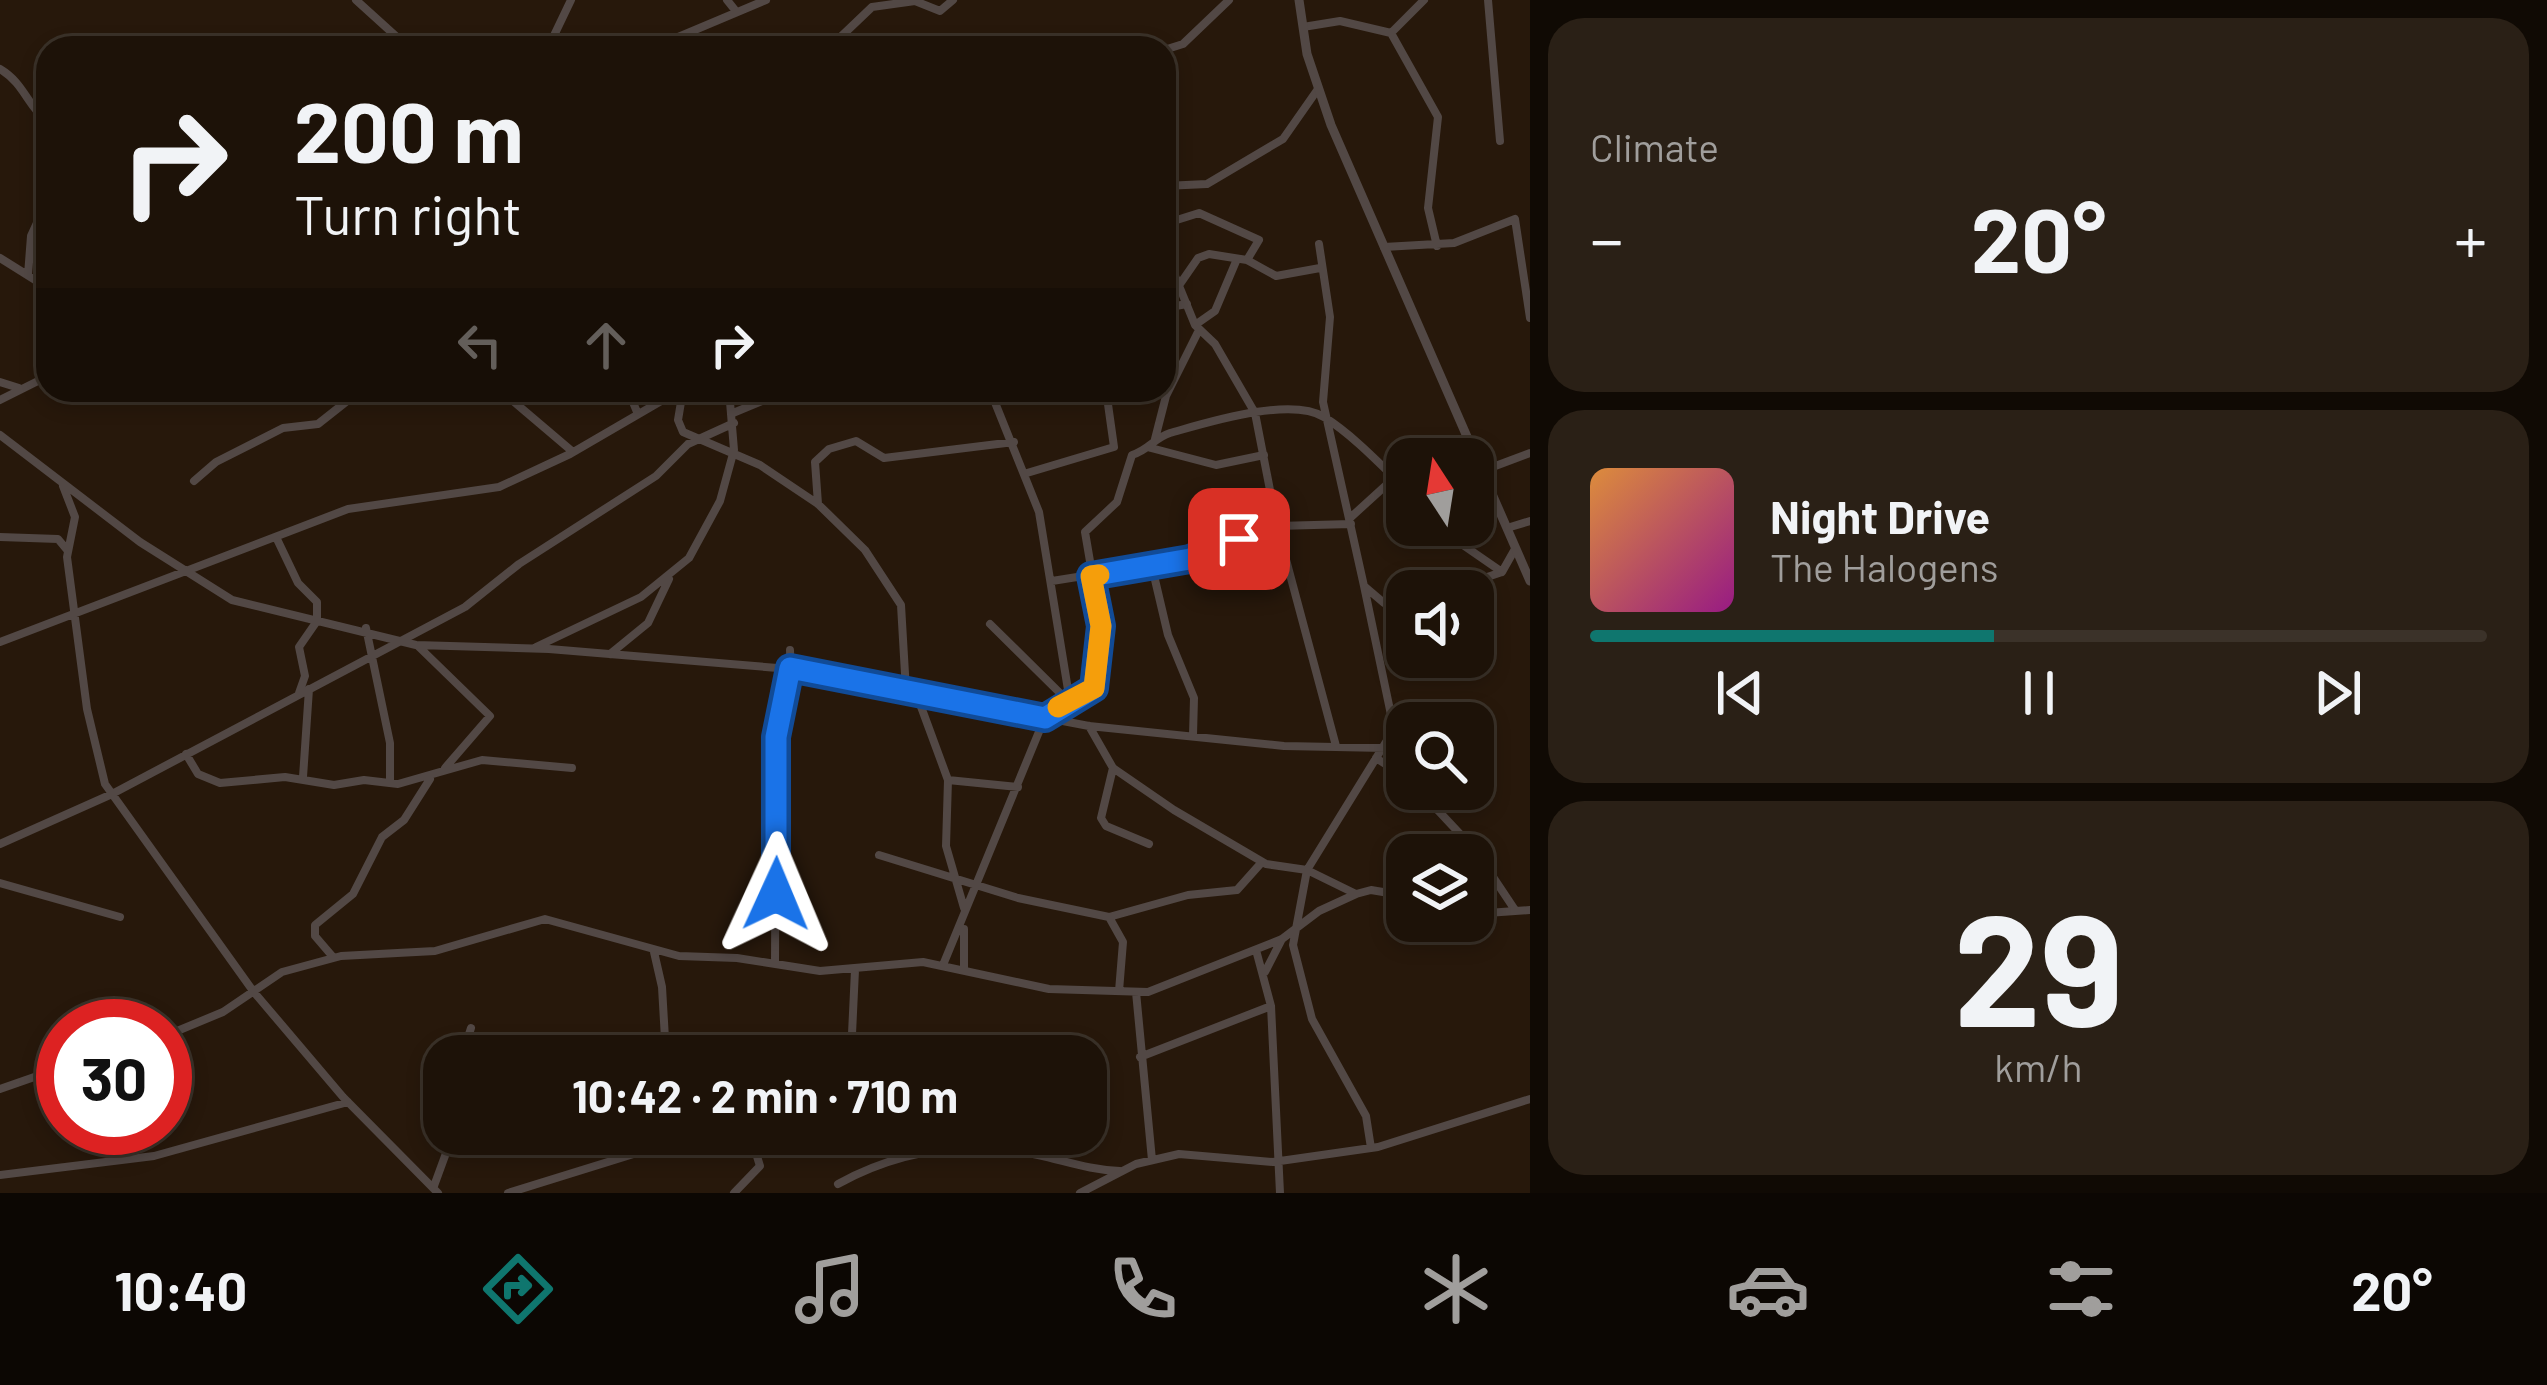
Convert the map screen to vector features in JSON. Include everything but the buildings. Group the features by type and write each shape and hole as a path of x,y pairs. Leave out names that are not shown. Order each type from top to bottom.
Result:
{"street":[{"path":"356,0 396,36"},
{"path":"554,36 571,0"},
{"path":"727,0 735,10"},
{"path":"678,36 766,0"},
{"path":"842,36 872,7 915,1 940,11 953,0"},
{"path":"1176,46 1228,0"},
{"path":"1299,0 1318,89 1468,438"},
{"path":"1391,33 1424,0"},
{"path":"1488,0 1500,141"},
{"path":"1303,27 1340,21 1391,33 1438,117 1428,208 1437,246"},
{"path":"0,69 28,92 36,112"},
{"path":"1176,185 1207,184 1283,139 1318,89"},
{"path":"1176,219 1193,213 1259,240 1242,259 1214,311 1197,328 1176,374"},
{"path":"1384,247 1437,246 1515,219 1530,318"},
{"path":"28,275 36,225"},
{"path":"1319,244 1330,316 1325,418 1391,702"},
{"path":"0,258 36,281"},
{"path":"1180,284 1198,258 1242,259 1276,276 1320,268"},
{"path":"1176,275 1197,328 1215,344 1255,413 1277,526 1336,746"},
{"path":"1176,306 1186,304"},
{"path":"0,400 36,381"},
{"path":"0,382 21,388"},
{"path":"194,482 216,462 283,428 318,424 346,402"},
{"path":"514,402 573,452"},
{"path":"633,402 638,412"},
{"path":"0,642 388,499 488,491 573,452 658,402"},
{"path":"680,402 678,420 688,436 734,450 818,504 865,550 897,595 911,692 948,780 946,846 964,918 964,970"},
{"path":"535,648 641,597 698,545 720,501 734,450 731,402"},
{"path":"2,841 112,794 466,607 519,564 656,476 700,437 765,402"},
{"path":"996,402 1027,473 1052,581 1070,702"},
{"path":"1027,473 1114,447 1104,402"},
{"path":"1153,444 1164,402"},
{"path":"943,965 973,883 1004,828 1045,718 1094,688 1101,626 1085,529 1117,502 1132,455 1153,444 1255,413 1304,410 1323,402"},
{"path":"1304,410 1325,418 1386,471"},
{"path":"0,435 62,484 238,602 366,628 416,644 535,648 790,668 1089,726 1386,748"},
{"path":"818,504 815,462 829,449 856,441 874,455 898,457 1014,442"},
{"path":"1153,444 1216,465 1264,455"},
{"path":"1494,466 1530,453"},
{"path":"62,484 75,517 68,551 94,757 112,794 253,992 348,1102 436,1190 447,1155"},
{"path":"1052,581 1152,567 1277,526 1350,521 1386,486"},
{"path":"1494,498 1530,580"},
{"path":"1507,528 1530,520"},
{"path":"0,537 58,539 68,551"},
{"path":"276,537 298,583 314,595 317,621 299,647 305,676 304,777"},
{"path":"1464,546 1502,572"},
{"path":"1494,575 1502,572 1515,549"},
{"path":"1152,567 1168,635 1195,698 1192,735"},
{"path":"609,655 640,634 673,572"},
{"path":"1364,586 1386,603"},
{"path":"990,624 1070,702"},
{"path":"366,628 390,743 390,783"},
{"path":"333,957 315,936 315,925 353,894 382,837 404,820 435,776 490,716 416,644"},
{"path":"775,964 776,737 790,650"},
{"path":"1089,726 1113,768 1262,862 1307,870 1357,894"},
{"path":"1371,1148 1366,1116 1312,1019 1294,959 1294,930 1307,870 1386,748"},
{"path":"186,754 198,774 220,784 304,777 334,785 390,783 435,776 482,760 572,768"},
{"path":"1376,758 1386,764"},
{"path":"1113,768 1102,818 1106,826 1149,844"},
{"path":"948,780 1018,787"},
{"path":"1438,810 1475,850 1515,910"},
{"path":"879,855 1018,898 1109,917 1187,895 1237,890 1262,862"},
{"path":"0,883 120,916"},
{"path":"192,1026 282,971 333,957 435,951 545,919 653,951 854,970 923,962 1049,989 1136,992 1169,987 1256,950 1357,894 1386,892"},
{"path":"1494,912 1530,910"},
{"path":"1119,991 1124,913"},
{"path":"1109,917 1120,932"},
{"path":"1264,973 1282,938"},
{"path":"1256,950 1271,1006 1280,1193"},
{"path":"653,951 662,987 665,1035"},
{"path":"852,1035 854,970"},
{"path":"1136,992 1152,1160"},
{"path":"1141,1057 1271,1006"},
{"path":"469,1035 471,1028"},
{"path":"0,1089 36,1076"},
{"path":"1080,1193 1122,1171 1179,1154 1280,1162 1371,1148 1530,1099"},
{"path":"0,1175 188,1149 348,1102"},
{"path":"508,1193 630,1155"},
{"path":"734,1193 760,1166 757,1155"},
{"path":"838,1184 911,1155"},
{"path":"1011,1155 1122,1171"},
{"path":"724,1193 747,1184"}],"slow traffic":[{"path":"1058,707 1094,688 1101,626 1091,576 1099,575"}],"route":[{"path":"776,894 776,737 791,684 790,668 1045,718 1094,688 1101,626 1091,576 1190,559 1239,539"}]}
